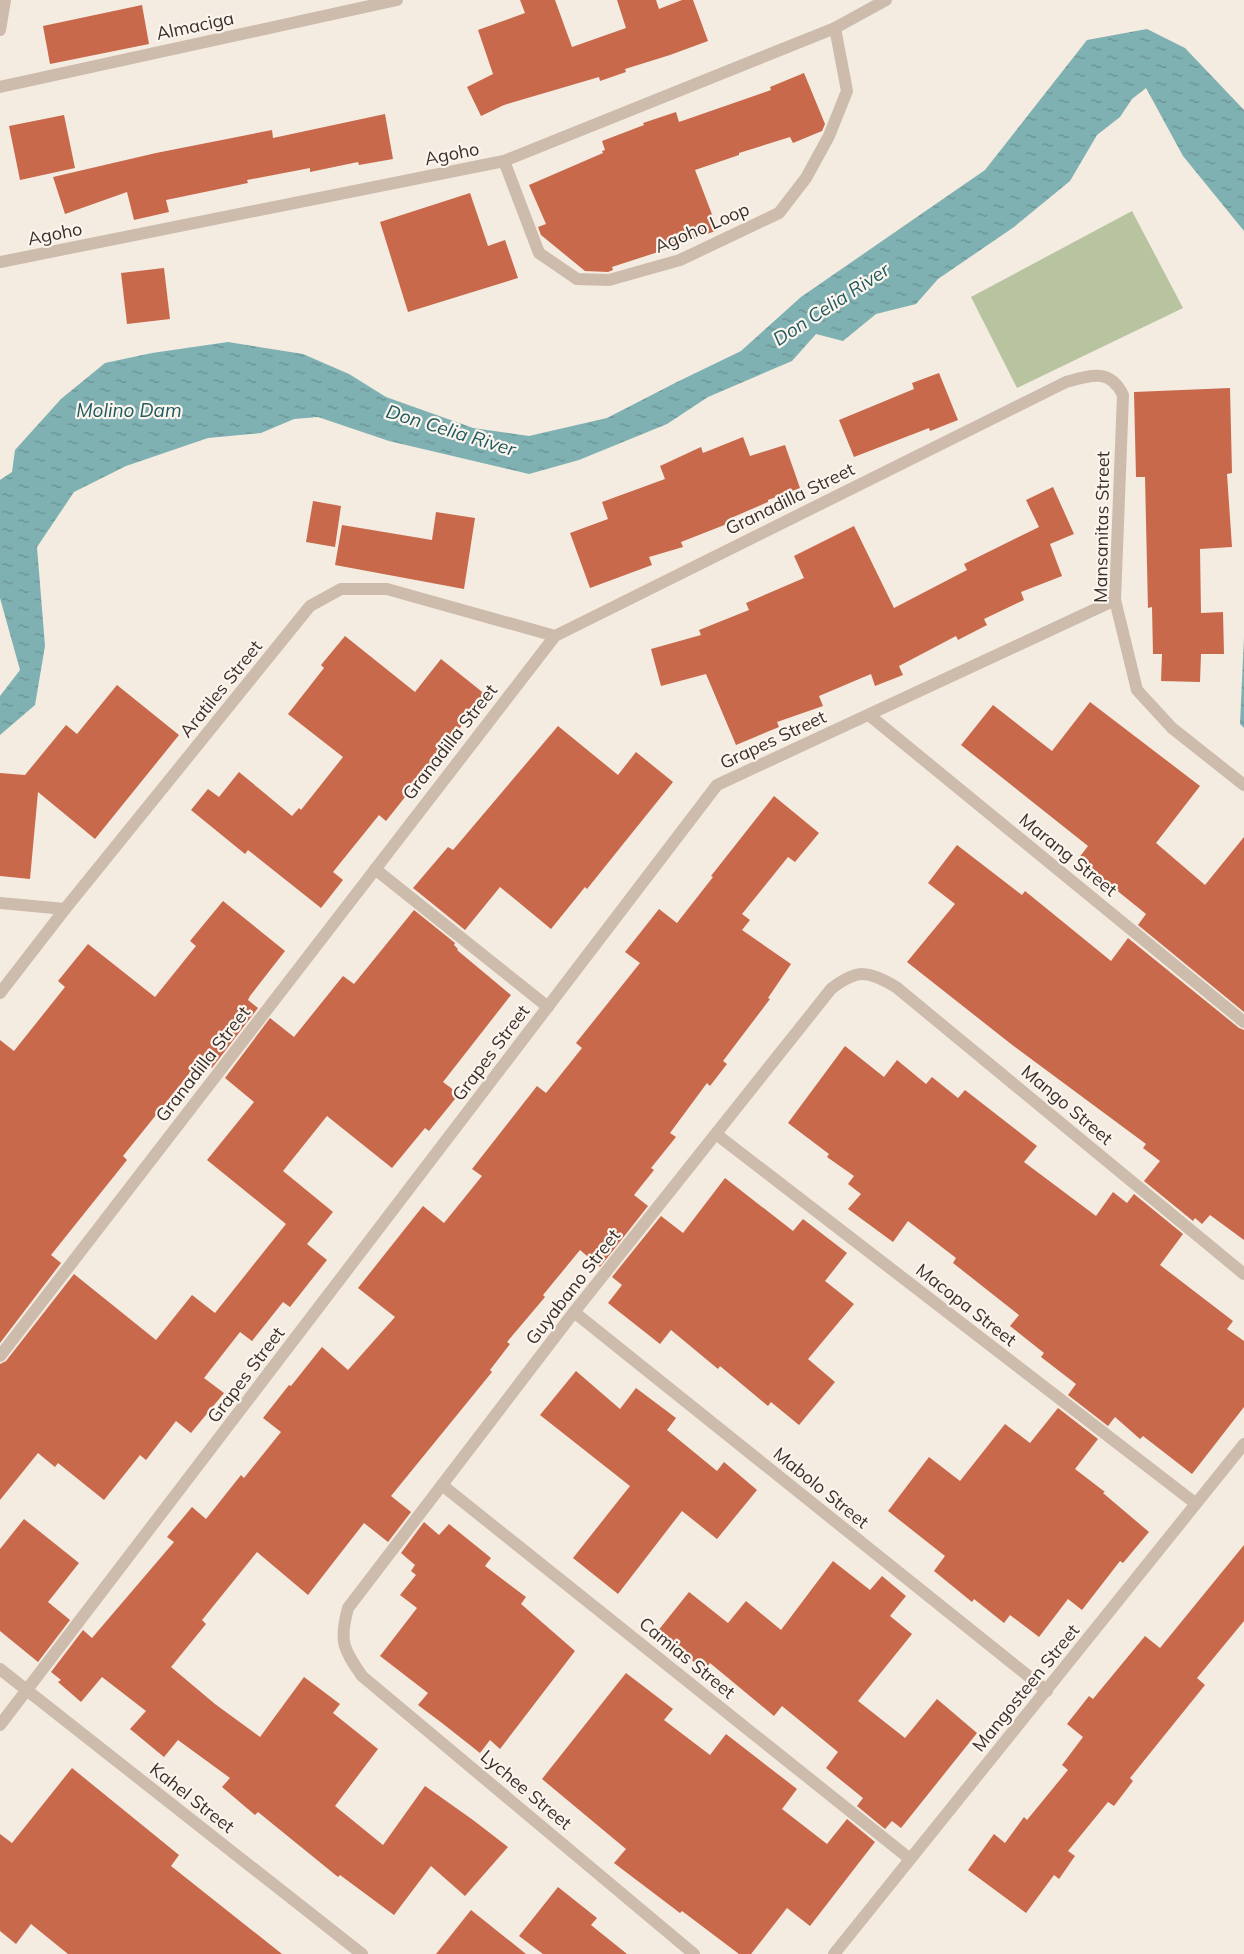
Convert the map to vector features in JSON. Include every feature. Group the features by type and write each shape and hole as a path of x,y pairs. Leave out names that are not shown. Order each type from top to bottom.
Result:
{"street":[{"path":"0,30 5,0"},
{"name":"Almaciga","path":"0,87 397,0"},
{"name":"Agoho","path":"0,262 504,161 835,28 886,0"},
{"name":"Agoho Loop","path":"504,161 539,253 577,279 609,280 680,260 779,213 806,178 829,136 847,91 835,28"},
{"name":"Granadilla Street","path":"0,1356 554,636 1066,382 1089,375 1107,376"},
{"name":"Mansanitas Street","path":"1107,376 1118,384 1123,395 1115,600 1137,690 1172,728 1244,785"},
{"name":"Aratiles Street","path":"0,993 65,909 310,606 340,589 387,588 554,636"},
{"name":"Grapes Street","path":"0,1725 717,785 1115,600"},
{"name":"Marang Street","path":"869,715 1244,1022"},
{"path":"375,869 548,1007"},
{"path":"0,903 65,909"},
{"name":"Guyabano Street","path":"344,1646 343,1627 348,1608 574,1312 831,989 846,977 863,973"},
{"name":"Mango Street","path":"863,973 880,978 896,987 1244,1274"},
{"name":"Macopa Street","path":"716,1134 1195,1503"},
{"name":"Mabolo Street","path":"574,1312 1047,1691"},
{"name":"Mangosteen Street","path":"834,1954 1244,1444"},
{"name":"Camias Street","path":"442,1485 910,1859"},
{"name":"Lychee Street","path":"344,1646 362,1676 694,1954"},
{"name":"Kahel Street","path":"0,1669 362,1954"}],"green space":[{"path":"1132,211 1183,308 1017,388 971,297"}],"water":[{"name":"Molino Dam","path":"1147,29 1185,48 1244,110 1244,231 1183,156 1146,88 1132,99 1120,117 1097,135 1070,181 1014,227 938,279 916,304 876,314 843,341 816,334 792,361 708,397 667,424 579,460 529,474 389,441 318,417 294,419 261,433 208,438 126,466 74,492 37,547 45,646 35,705 0,735 0,696 20,670 0,598 0,480 12,472 15,450 61,399 105,363 152,353 228,342 303,354 349,374 386,397 473,428 529,436 607,418 741,351 801,297 985,170 1087,40"},
{"path":"1244,637 1244,728 1240,724"}],"building":[{"path":"520,0 555,0 572,47 626,28 617,0 656,0 659,9 682,0 693,0 708,41 625,69 626,72 600,81 599,77 504,105 481,116 467,87 493,74 478,30 525,13"},
{"path":"142,5 149,44 50,64 43,26"},
{"path":"804,73 825,124 822,131 793,143 790,137 739,153 739,155 695,170 718,230 612,267 613,270 608,272 585,271 541,235 538,227 546,224 529,185 603,153 602,151 605,150 602,141 644,125 643,123 676,112 679,122 771,90 770,87"},
{"path":"385,114 393,159 359,165 358,162 310,172 310,168 247,180 248,183 166,200 169,212 134,220 127,192 65,214 53,177 156,153 272,130 273,138"},
{"path":"64,115 75,168 20,180 9,126"},
{"path":"470,193 488,246 505,240 518,278 408,312 380,222"},
{"path":"164,268 170,319 127,324 121,273"},
{"path":"939,373 958,420 930,431 929,428 854,457 839,420 914,389 912,383"},
{"path":"1230,388 1232,473 1227,474 1232,547 1200,549 1201,613 1223,612 1224,654 1201,654 1200,682 1161,681 1162,654 1153,654 1152,607 1148,608 1145,477 1136,477 1134,392"},
{"path":"743,437 750,456 785,445 800,488 768,500 768,502 731,518 732,522 681,542 683,547 649,557 652,565 590,588 570,533 608,519 602,502 665,479 660,466 701,447 703,453"},
{"path":"1053,487 1074,534 1050,544 1062,576 1021,592 1024,600 984,619 987,625 958,640 956,636 899,666 903,675 875,686 871,674 819,696 823,706 777,722 779,727 736,745 706,674 661,686 651,649 701,635 699,630 749,610 746,603 804,578 794,556 854,526 894,608 967,570 964,564 1039,527 1026,500"},
{"path":"313,501 341,506 335,547 306,542"},
{"path":"436,512 475,518 464,589 335,565 342,525 432,540"},
{"path":"345,636 415,692 441,659 486,695 386,821 379,815 333,872 343,880 321,908 248,850 245,854 191,810 208,789 219,797 239,772 292,816 299,808 301,810 343,757 288,714 324,668 321,665"},
{"path":"117,685 179,735 95,839 38,792 30,879 0,876 0,773 25,775 66,725 77,734"},
{"path":"1090,702 1200,786 1156,843 1205,885 1244,837 1244,1012 1138,925 1146,914 1078,859 1088,846 961,745 993,705 1052,751"},
{"path":"558,726 618,775 636,752 673,782 587,889 585,887 551,929 500,887 465,930 413,888 448,847 453,850"},
{"path":"774,796 819,833 795,862 788,857 742,914 750,920 742,930 791,964 768,998 770,999 723,1061 727,1064 710,1086 707,1083 670,1133 676,1137 651,1168 654,1170 634,1195 648,1206 600,1267 580,1250 543,1295 545,1297 507,1342 510,1344 490,1370 492,1372 391,1496 411,1512 388,1542 364,1523 308,1595 257,1552 202,1620 206,1624 171,1667 215,1704 260,1737 304,1677 340,1704 333,1713 378,1749 335,1806 383,1845 425,1786 508,1847 465,1896 431,1866 394,1915 340,1875 338,1877 258,1812 255,1815 222,1787 230,1778 178,1740 164,1757 130,1729 146,1711 102,1677 81,1702 58,1682 61,1680 51,1672 83,1630 92,1638 174,1542 167,1537 192,1507 206,1519 241,1475 244,1478 281,1432 263,1418 322,1347 348,1370 395,1317 358,1288 423,1206 444,1223 482,1176 472,1169 537,1086 546,1093 582,1048 576,1043 640,963 625,952 659,909 677,923 713,877 711,876"},
{"path":"957,845 1022,895 1025,891 1111,961 1128,938 1239,1028 1244,1030 1244,1240 1210,1215 1202,1224 1195,1218 1193,1221 1144,1181 1160,1161 1143,1148 1146,1144 1011,1044 907,962 955,904 928,883"},
{"path":"223,901 285,951 248,1000 258,1008 212,1068 201,1059 123,1156 127,1160 51,1255 61,1263 0,1343 0,1040 14,1051 65,987 58,981 88,944 155,997 196,946 190,941"},
{"path":"414,910 455,943 454,945 457,950 511,995 443,1082 459,1094 429,1131 425,1128 392,1168 327,1116 283,1171 333,1212 307,1244 327,1260 290,1307 283,1302 252,1341 240,1332 204,1378 224,1393 191,1433 176,1421 146,1460 140,1455 104,1500 58,1463 55,1467 38,1453 0,1500 0,1364 6,1361 74,1274 156,1340 192,1295 215,1313 286,1224 207,1160 254,1102 225,1078 270,1018 294,1037 343,976 354,984"},
{"path":"845,1046 884,1077 897,1060 926,1084 932,1077 958,1098 965,1090 1037,1146 1024,1162 1096,1216 1113,1192 1127,1203 1134,1194 1183,1234 1160,1265 1233,1321 1227,1329 1244,1341 1244,1407 1192,1474 1143,1436 1140,1439 1115,1417 1108,1426 1068,1395 1076,1384 1041,1357 1044,1353 1010,1326 1019,1315 953,1263 956,1258 908,1221 893,1242 848,1209 861,1194 848,1184 854,1176 827,1157 829,1154 788,1123"},
{"path":"725,1178 793,1231 803,1219 847,1253 825,1281 854,1304 808,1359 835,1382 799,1425 771,1402 768,1406 720,1366 718,1369 671,1330 660,1344 608,1303 622,1285 612,1277 661,1216 683,1233"},
{"path":"576,1371 620,1409 636,1388 676,1418 667,1430 717,1471 724,1462 757,1490 717,1539 682,1511 618,1594 573,1558 630,1486 540,1415"},
{"path":"1058,1408 1098,1439 1075,1469 1105,1492 1103,1493 1149,1532 1123,1563 1120,1561 1082,1610 1068,1599 1039,1637 1010,1615 1004,1623 974,1599 972,1602 934,1571 945,1556 888,1511 929,1457 960,1481 1005,1424 1030,1443"},
{"path":"24,1519 79,1563 48,1602 70,1620 38,1662 0,1631 0,1549"},
{"path":"424,1522 439,1535 449,1524 491,1558 485,1566 526,1597 521,1604 575,1651 500,1749 490,1740 480,1753 418,1705 428,1693 380,1656 417,1608 400,1595 416,1575 411,1571 415,1565 401,1553"},
{"path":"1244,1545 1244,1621 1197,1678 1205,1685 1130,1778 1133,1781 1114,1806 1108,1802 1068,1851 1075,1856 1059,1879 1054,1875 1026,1913 968,1870 994,1834 1005,1843 1024,1817 1027,1820 1068,1770 1062,1765 1083,1737 1067,1724 1089,1696 1093,1699 1145,1636 1160,1648"},
{"path":"833,1561 870,1590 882,1576 906,1596 890,1616 912,1634 858,1701 905,1738 937,1699 977,1733 901,1828 892,1821 885,1829 857,1806 863,1798 826,1768 838,1752 782,1706 774,1716 710,1663 704,1670 657,1632 689,1592 728,1623 746,1601 781,1630"},
{"path":"626,1673 673,1709 664,1720 710,1755 726,1734 797,1789 782,1809 827,1844 847,1819 875,1842 810,1926 787,1908 751,1954 739,1954 682,1911 680,1913 614,1863 626,1849 542,1779"},
{"path":"72,1768 179,1855 171,1866 282,1954 68,1954 31,1924 16,1944 0,1931 0,1834 12,1843"},
{"path":"558,1887 597,1918 591,1925 627,1954 543,1954 519,1936"},
{"path":"471,1910 526,1954 436,1954"}],"water label":[{"name":"Don Celia River","path":"831,304"},
{"name":"Don Celia River","path":"451,430"}]}
